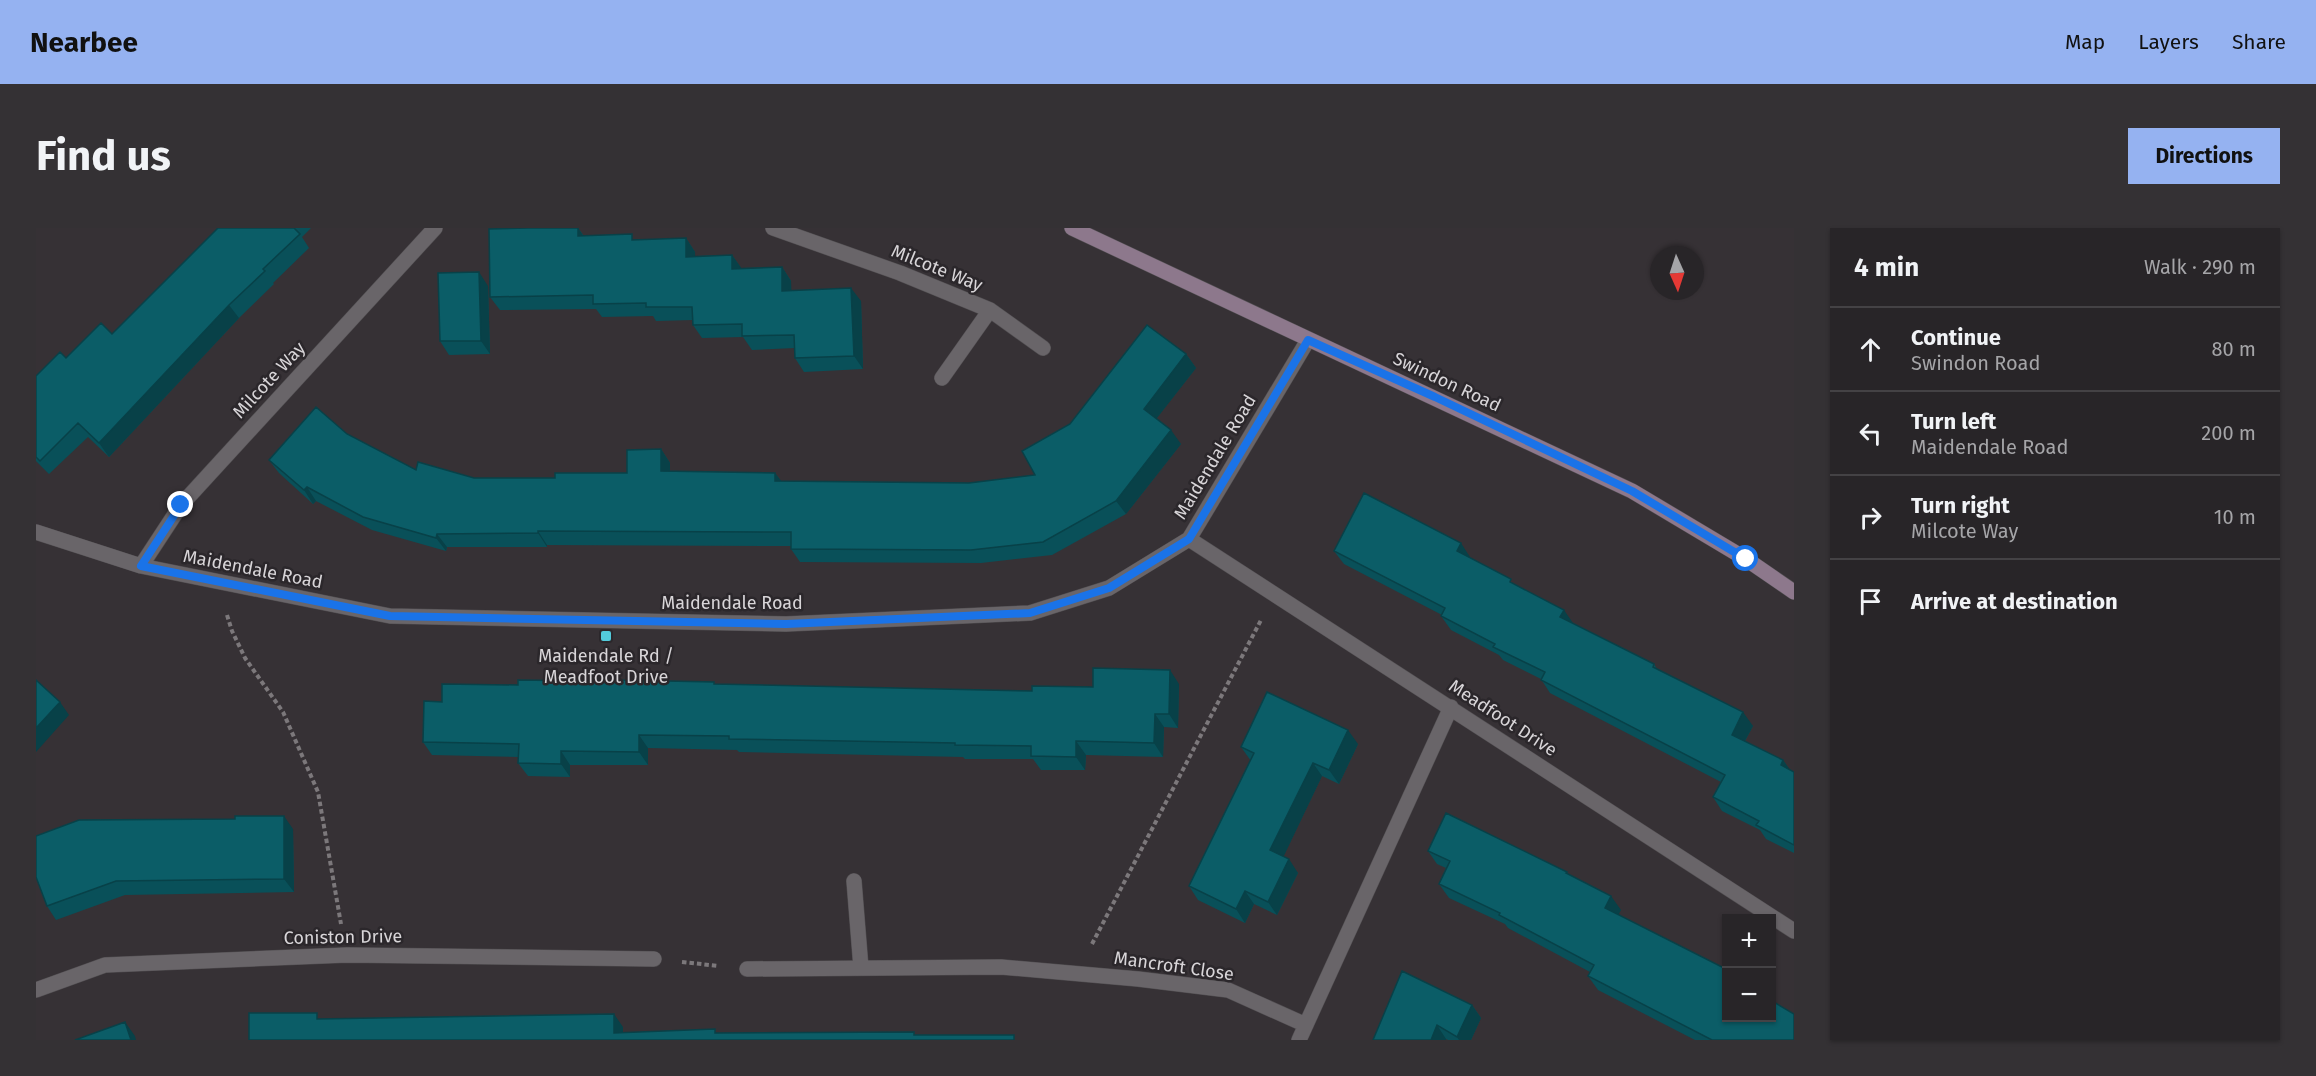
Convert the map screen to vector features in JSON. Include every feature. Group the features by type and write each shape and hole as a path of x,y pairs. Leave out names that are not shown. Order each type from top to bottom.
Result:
{"main road":[{"name":"Swindon Road","path":"1072,228 1632,491 1746,559 1794,592"}],"street":[{"name":"Milcote Way","path":"141,566 181,505 435,228"},
{"name":"Milcote Way","path":"773,228 900,273 990,310 1044,348"},
{"path":"942,378 990,310"},
{"name":"Maidendale Road","path":"36,531 141,566 390,616 798,623 1030,613 1109,588 1189,539 1308,340"},
{"name":"Meadfoot Drive","path":"1189,539 1794,931"},
{"path":"1299,1040 1451,707"},
{"path":"854,881 861,968"},
{"name":"Coniston Drive","path":"36,990 105,965 347,955 654,959"},
{"name":"Mancroft Close","path":"747,969 1001,967 1077,974 1228,990 1306,1024"}],"path":[{"path":"215,581 232,631 246,658 283,712 318,792 347,955"},
{"path":"1077,974 1275,594"},
{"path":"654,959 747,969"}],"building":[{"path":"218,228 294,228 300,234 263,269 265,271 229,305 99,443 78,423 40,461 36,457 36,376 60,352 66,358 101,323 112,334"},
{"path":"578,228 578,236 632,234 632,240 686,238 686,257 732,255 732,269 782,267 782,291 851,288 854,356 795,358 794,335 742,336 742,324 693,325 692,307 646,307 646,303 593,304 593,295 490,297 489,229"},
{"path":"479,272 481,341 440,341 438,273"},
{"path":"1147,325 1186,354 1144,409 1171,430 1116,501 1043,542 971,550 791,549 791,532 538,531 538,533 437,534 436,538 363,517 307,487 304,490 269,460 316,407 347,434 416,470 418,462 474,478 555,478 555,473 627,473 627,450 661,449 661,471 775,473 775,481 969,483 1035,475 1022,451 1070,424"},
{"path":"1364,493 1461,543 1457,551 1564,610 1560,617 1743,712 1732,735 1783,760 1781,765 1794,772 1794,845 1756,825 1759,821 1713,797 1725,775 1541,680 1545,672 1493,647 1495,644 1441,616 1445,608 1334,551"},
{"path":"1093,668 1170,670 1169,714 1155,714 1154,743 1076,741 1076,757 1031,756 1031,746 639,735 639,752 561,751 561,764 518,763 519,744 423,742 424,701 442,702 442,684 518,685 518,680 586,681 586,678 619,678 619,680 714,682 714,684 1032,691 1032,686 1093,687"},
{"path":"36,680 60,702 36,728"},
{"path":"1267,692 1348,730 1329,770 1313,763 1270,850 1289,859 1268,902 1245,891 1236,909 1189,886 1254,753 1241,747"},
{"path":"1446,813 1567,872 1611,896 1605,908 1722,967 1722,1022 1776,1022 1776,1003 1794,1014 1794,1040 1712,1040 1588,976 1594,965 1499,915 1500,913 1439,884 1450,861 1428,851"},
{"path":"235,816 284,816 284,879 116,881 47,906 36,877 36,836 79,820 235,819"},
{"path":"1402,971 1472,1005 1457,1037 1437,1025 1431,1040 1373,1040"},
{"path":"249,1013 317,1013 317,1019 614,1014 614,1033 715,1029 715,1033 914,1032 914,1035 1014,1035 1014,1040 249,1040"},
{"path":"125,1022 131,1040 75,1040"}],"place":[{"name":"Maidendale Rd / Meadfoot Drive","path":"606,636"}],"route":[{"path":"181,505 141,566 390,616 786,624 1030,613 1109,588 1189,539 1308,340 1435,397 1632,491 1746,559"}]}
